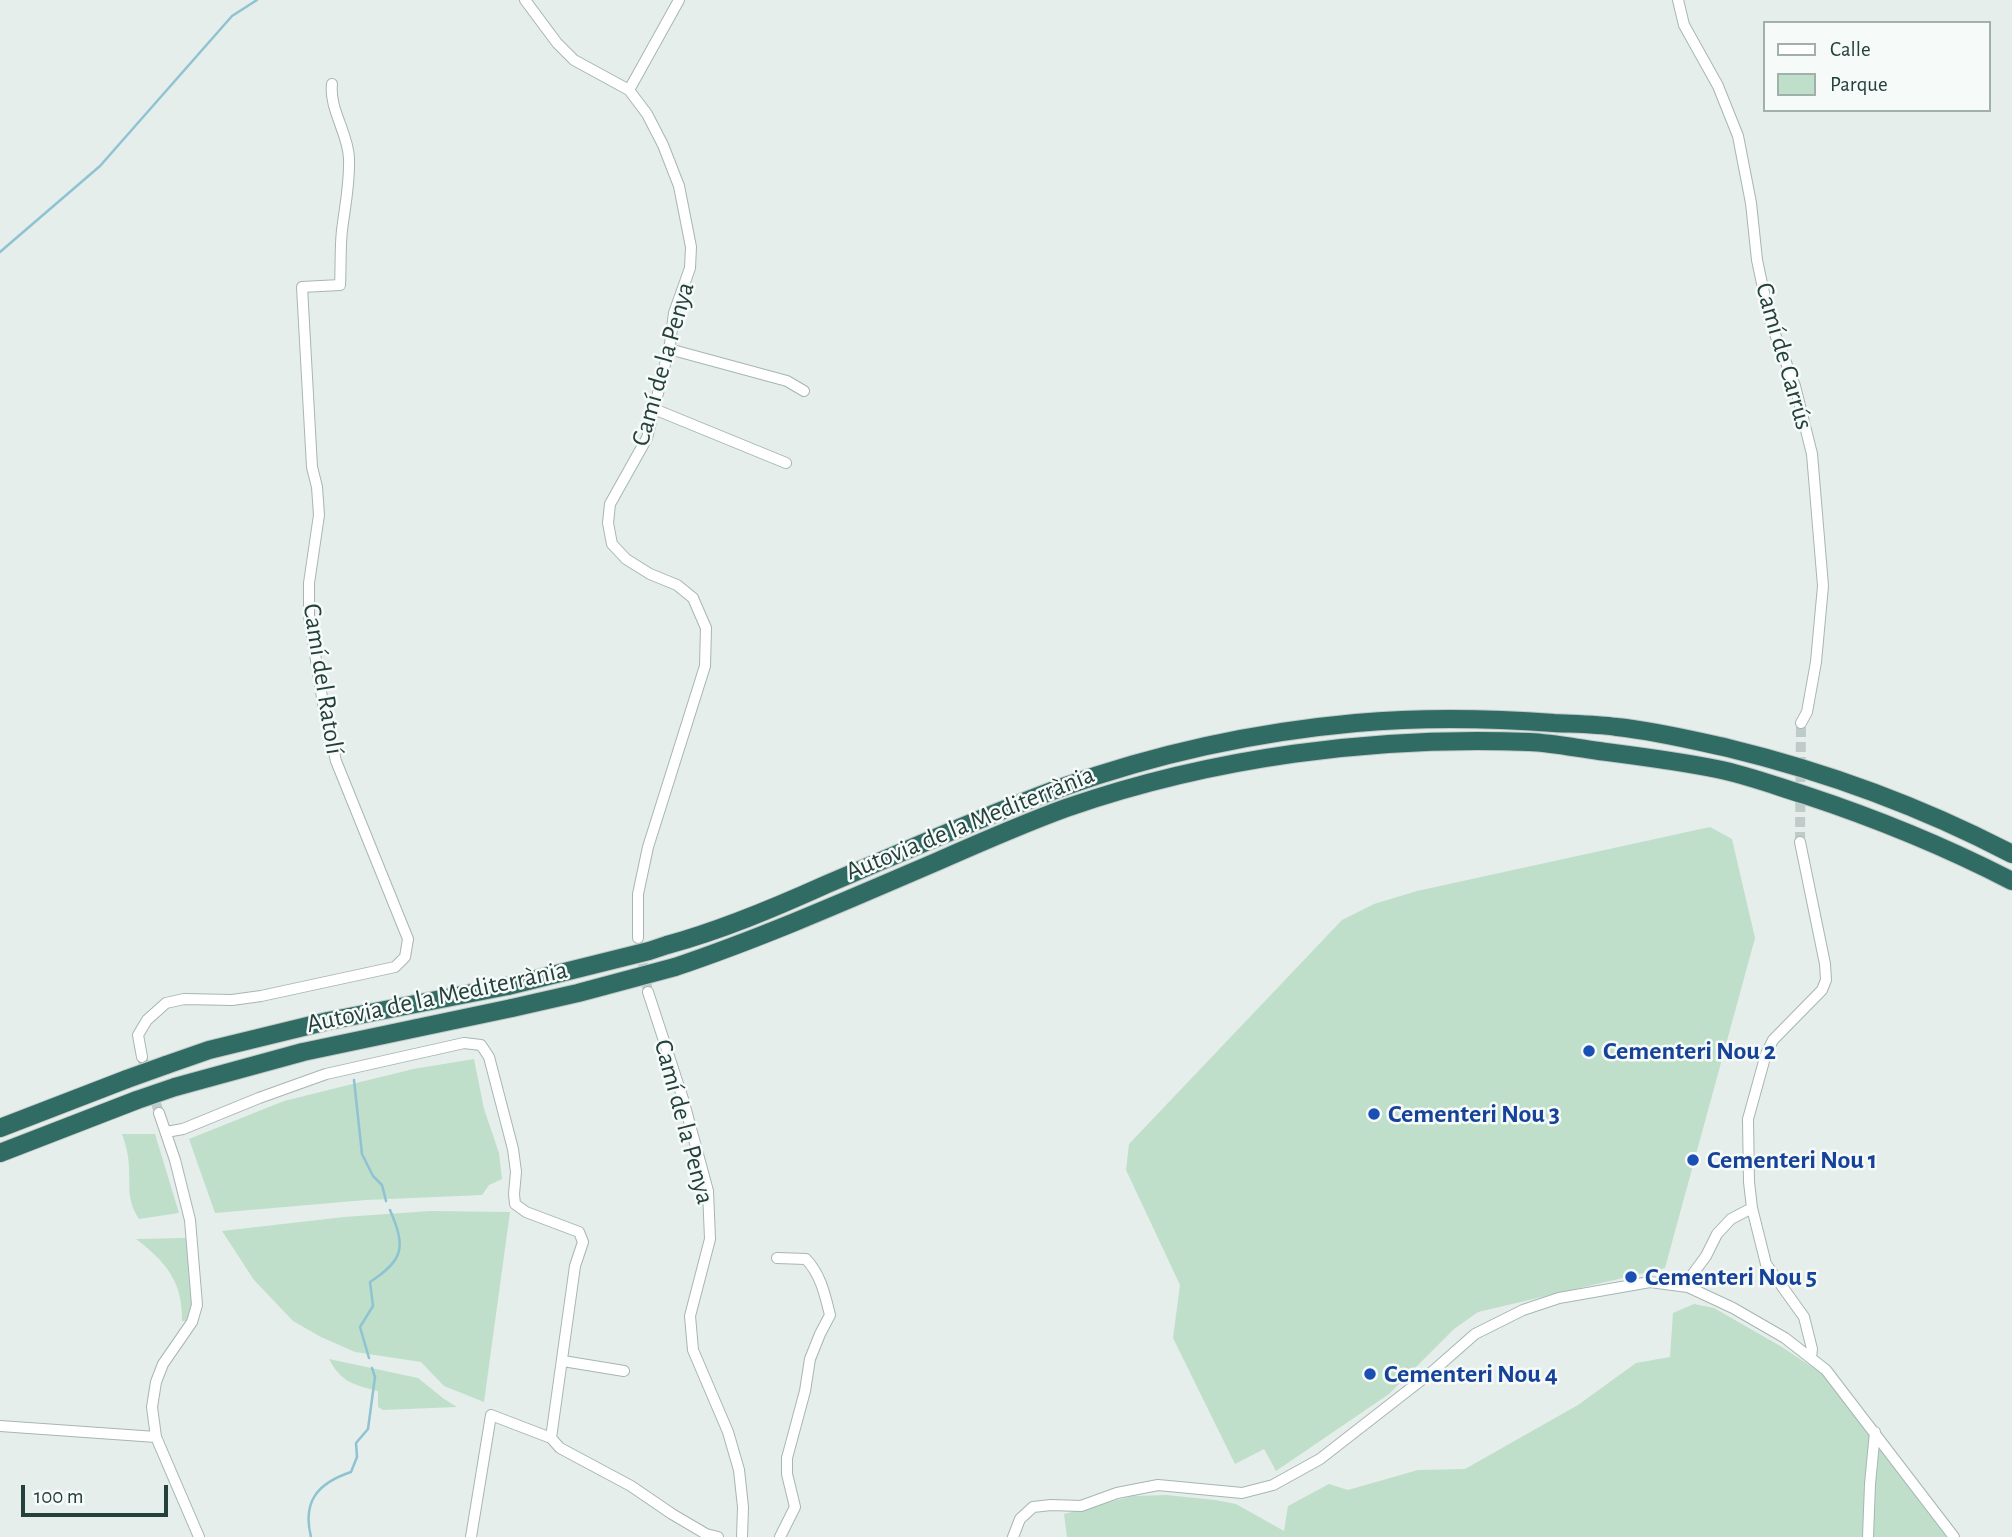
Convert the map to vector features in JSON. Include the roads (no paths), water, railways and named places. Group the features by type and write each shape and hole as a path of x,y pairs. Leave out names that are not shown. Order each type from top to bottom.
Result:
{"highway":[{"name":"Autovia de la Mediterrània","path":"0,1128 209,1050 328,1021 508,985 697,937 774,908 1005,809 1130,766 1222,743 1356,723 1454,718 1617,727 1664,734 1767,758 1821,774 1914,807 1963,828 2012,854"},
{"name":"Autovia de la Mediterrània","path":"0,1153 175,1087 303,1052 578,993 675,967 804,919 1065,808 1231,764 1295,753 1378,743 1533,743 1720,770 1775,785 1884,822 1952,851 2012,881"}],"street":[{"name":"Camí de la Penya","path":"525,0 573,60 629,90 647,114 679,186 691,247 690,268 674,313 669,349 647,438 610,504 608,523 612,544 626,559 650,574 677,585 693,598 706,628 705,666 649,847 638,894 638,939"},
{"path":"629,90 679,0"},
{"name":"Camí de Carrús","path":"1678,0 1684,25 1718,86 1738,136 1751,203 1757,260 1770,321 1796,386 1812,454 1823,586 1816,662 1807,712 1801,723"},
{"name":"Camí del Ratolí","path":"141,1052 138,1035 147,1020 166,1003 184,999 232,1000 261,996 376,973 395,967 405,957 408,939 336,761 324,710 309,616 309,583 319,515 312,467 302,287 340,285 349,155 331,97 332,84"},
{"path":"669,349 787,381 804,391"},
{"path":"654,409 786,463"},
{"path":"1800,842 1825,964 1826,981 1822,990 1773,1040 1766,1054 1748,1119 1752,1208 1766,1264 1804,1317 1812,1349 1811,1358"},
{"name":"Camí de la Penya","path":"648,992 683,1099 708,1191 710,1239 690,1316 693,1350 728,1432 739,1470 743,1507 742,1537"},
{"path":"166,1132 183,1129 326,1074 464,1043 481,1045 489,1057 513,1149 516,1172 515,1204 526,1212 579,1231 583,1242 575,1266 551,1438"},
{"path":"159,1113 175,1160 190,1220 197,1305 191,1322 163,1364 156,1382 152,1407 156,1437 199,1537"},
{"path":"1688,1287 1692,1275 1717,1234 1731,1219 1752,1208"},
{"path":"777,1258 806,1259 816,1269 830,1315 810,1359 805,1391 787,1458 787,1474 795,1507 780,1537"},
{"path":"1013,1537 1020,1519 1033,1507 1081,1506 1117,1493 1158,1485 1242,1493 1273,1485 1320,1459 1433,1371 1475,1334 1522,1310 1559,1298 1650,1282 1688,1287 1732,1308 1785,1338 1826,1370 1954,1537"},
{"path":"563,1361 624,1371"},
{"path":"471,1537 491,1415 551,1438 560,1448 631,1486 706,1534 718,1537"},
{"path":"0,1426 156,1437"},
{"path":"1868,1537 1875,1432"}],"waterway":[{"path":"0,252 100,166 232,16 257,0"},
{"path":"354,1080 362,1154 373,1176 382,1185 386,1201"},
{"path":"369,1358 360,1327 373,1306 370,1282 390,1267 399,1252 400,1243 390,1210"},
{"path":"311,1537 309,1513 315,1495 339,1476 351,1472 357,1457 356,1443 368,1429 375,1377 372,1368"}],"tunnel":[{"path":"1800,842 1801,723"},
{"path":"640,949 648,992"},
{"path":"142,1057 159,1113"}],"place":[{"name":"Cementeri Nou 2","path":"1589,1051"},
{"name":"Cementeri Nou 3","path":"1374,1114"},
{"name":"Cementeri Nou 1","path":"1693,1160"},
{"name":"Cementeri Nou 5","path":"1631,1277"},
{"name":"Cementeri Nou 4","path":"1370,1374"}]}
